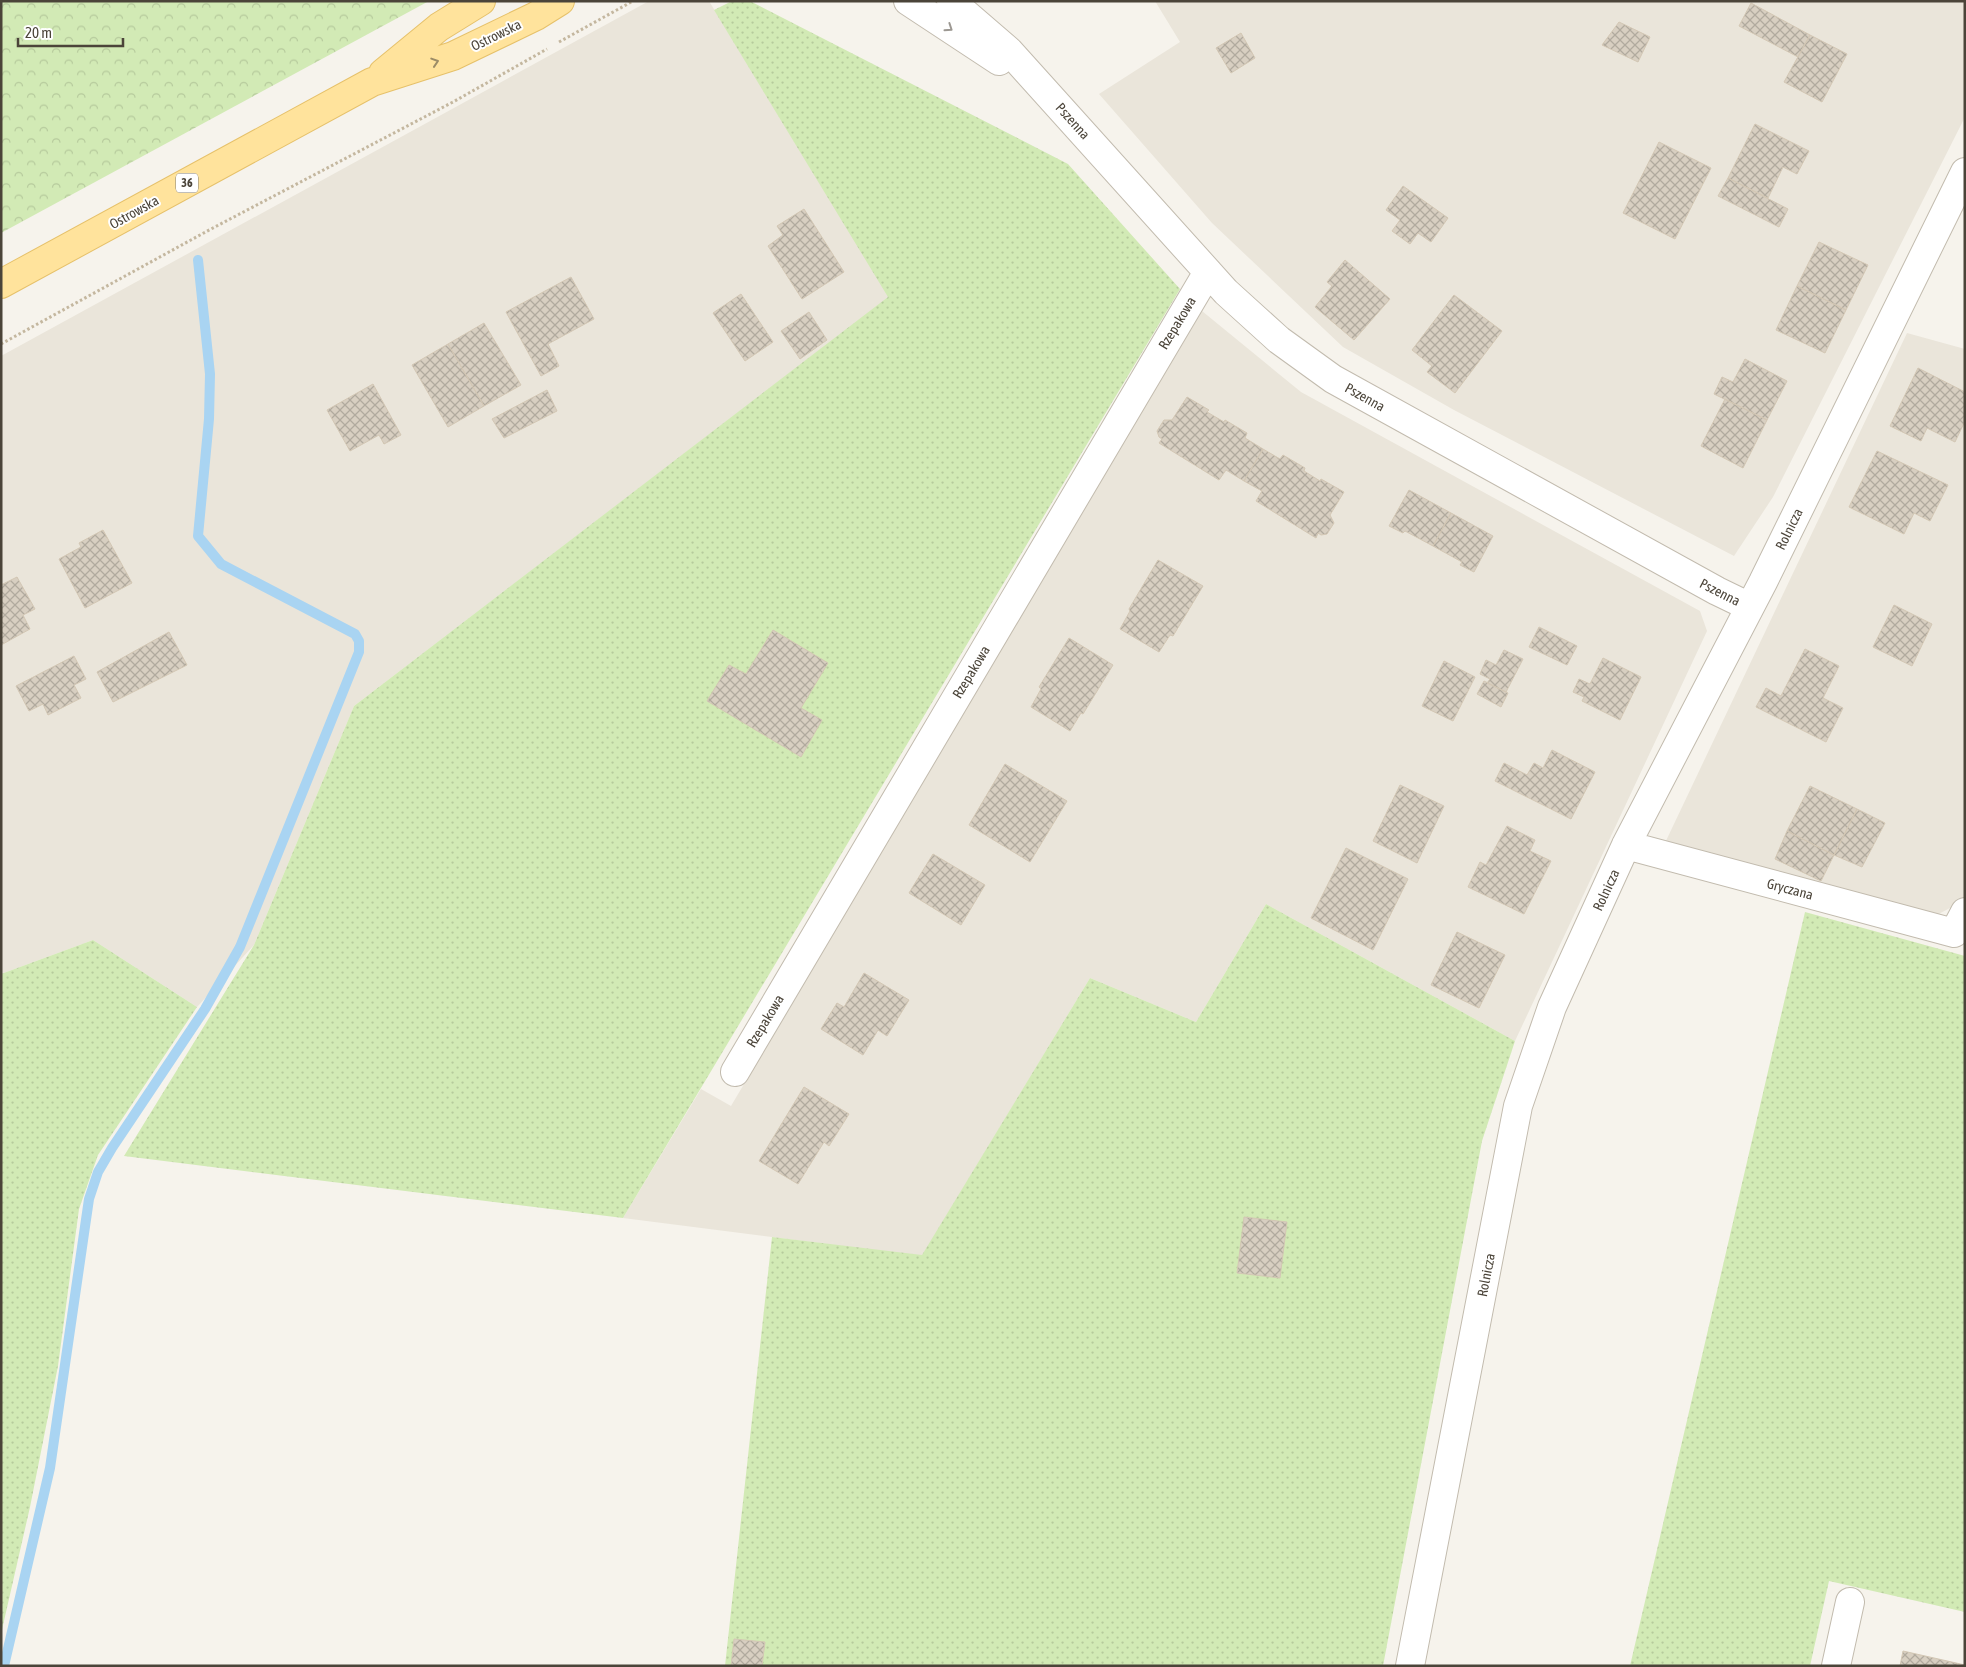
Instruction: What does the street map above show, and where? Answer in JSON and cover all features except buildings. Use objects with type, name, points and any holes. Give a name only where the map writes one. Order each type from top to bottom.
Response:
[{"type":"main road","name":"Ostrowska","points":[[372,82],[439,27],[481,1]]},
{"type":"main road","name":"Ostrowska","points":[[1,284],[372,82],[453,56],[536,16],[560,1]]},
{"type":"street","name":"Pszenna","points":[[908,1],[1050,96]]},
{"type":"street","name":"Pszenna","points":[[951,1],[1009,51],[1226,292],[1279,340],[1333,379],[1718,592],[1750,607]]},
{"type":"street","name":"Rolnicza","points":[[1410,1666],[1518,1106],[1552,1007],[1626,845],[1750,607],[1965,172]]},
{"type":"street","name":"Rzepakowa","points":[[734,1072],[1208,272]]},
{"type":"street","name":"Gryczana","points":[[1626,845],[1959,922]]},
{"type":"street","points":[[1836,1666],[1850,1602]]},
{"type":"path","points":[[556,44],[633,1]]},
{"type":"path","points":[[1,344],[211,229],[453,102],[548,49]]},
{"type":"shaded area","points":[[649,1],[709,1],[889,297],[354,706],[254,945],[197,1007],[93,940],[1,974],[1,356]]},
{"type":"shaded area","points":[[1155,1],[1965,1],[1965,117],[1773,497],[1734,556],[1454,410],[1343,347],[1212,223],[1099,94],[1180,42]]},
{"type":"shaded area","points":[[1202,311],[1301,392],[1700,611],[1707,631],[1515,1041],[1266,904],[1196,1022],[1090,978],[922,1256],[623,1218],[701,1089],[731,1106]]},
{"type":"shaded area","points":[[1907,333],[1965,349],[1965,912],[1950,908],[1931,918],[1664,845]]},
{"type":"green space","points":[[1,1],[429,1],[1,233]]},
{"type":"green space","points":[[732,1],[750,1],[1068,164],[1180,289],[623,1218],[124,1156],[254,945],[354,706],[888,297],[714,10]]},
{"type":"green space","points":[[1266,904],[1515,1041],[1482,1141],[1383,1666],[725,1666],[772,1237],[922,1255],[1090,978],[1196,1022]]},
{"type":"green space","points":[[1805,912],[1965,956],[1965,1612],[1829,1581],[1810,1666],[1630,1666]]},
{"type":"green space","points":[[93,940],[197,1007],[98,1155],[79,1209],[58,1366],[30,1507],[1,1634],[1,974]]},
{"type":"waterway","points":[[4,1666],[50,1468],[89,1199],[98,1172],[205,1009],[240,947],[359,652],[359,641],[355,634],[221,564],[198,536],[209,419],[210,374],[198,260]]}]
